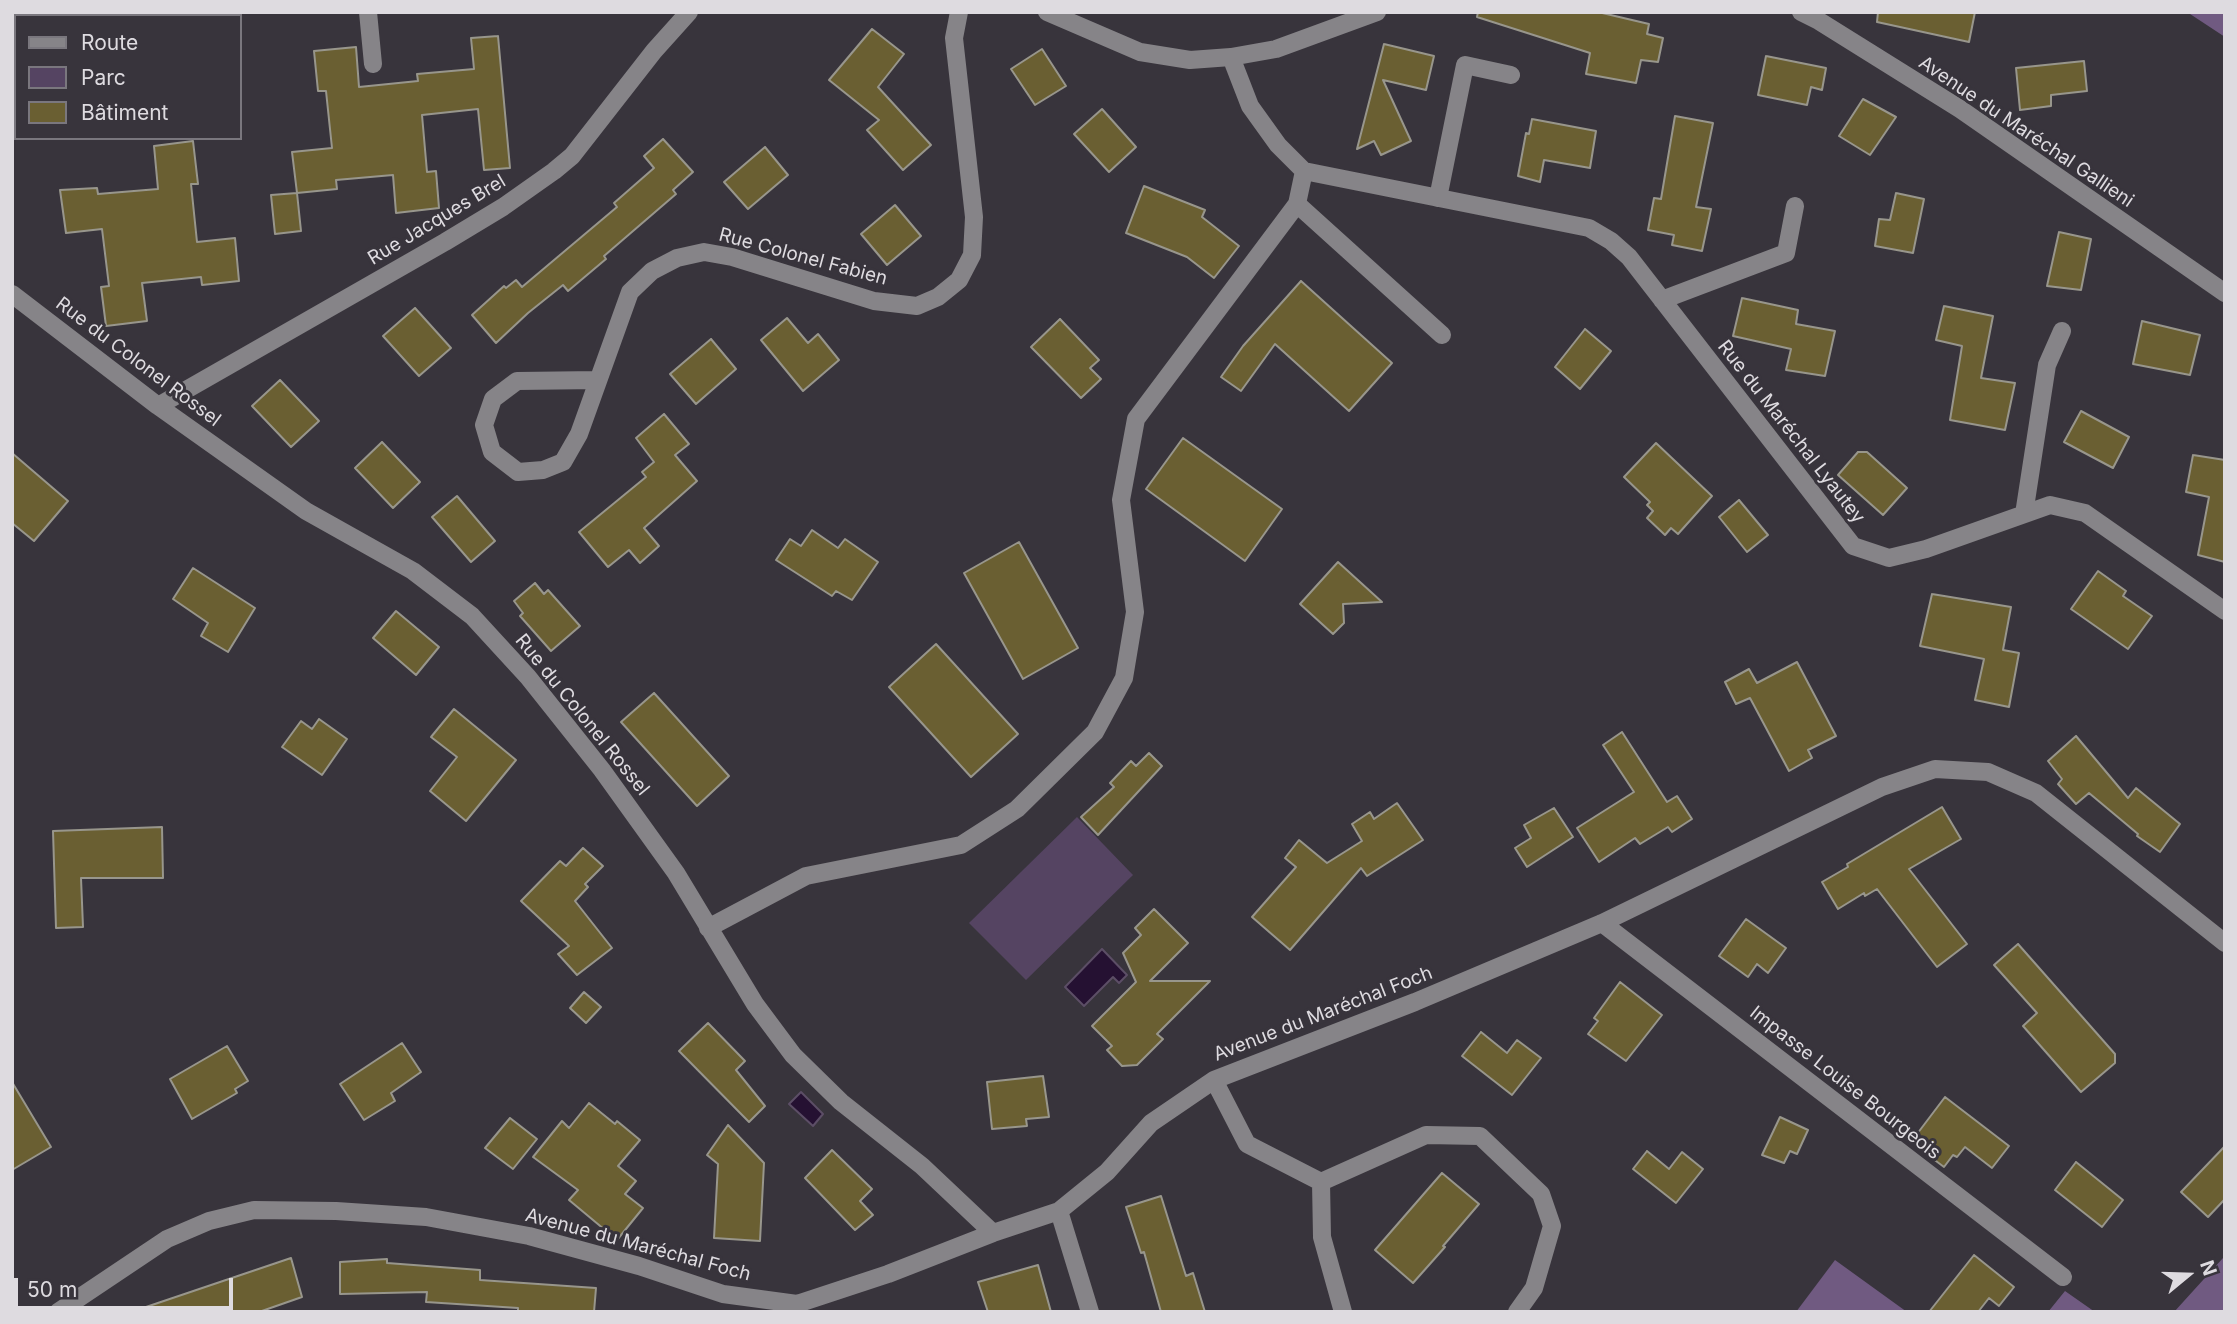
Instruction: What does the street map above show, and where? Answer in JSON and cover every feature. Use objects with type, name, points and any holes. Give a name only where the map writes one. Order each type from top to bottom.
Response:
[{"type":"street","points":[[368,12],[373,64]]},
{"type":"street","name":"Rue Jacques Brel","points":[[158,406],[445,242],[554,172],[572,156],[654,51],[689,12]]},
{"type":"street","name":"Rue Colonel Fabien","points":[[598,380],[517,381],[493,399],[487,416],[484,425],[492,452],[518,472],[543,470],[563,462],[579,434],[630,292],[652,271],[677,258],[704,252],[732,257],[874,301],[917,306],[938,297],[959,280],[972,256],[974,218],[954,38],[959,12]]},
{"type":"street","points":[[1048,12],[1140,52],[1190,60],[1231,57],[1276,49],[1377,12]]},
{"type":"street","name":"Avenue du Maréchal Gallieni","points":[[1801,12],[1960,109],[2225,293]]},
{"type":"street","points":[[708,928],[806,876],[961,845],[1017,809],[1095,732],[1124,678],[1135,612],[1121,500],[1136,419],[1297,204],[1304,171],[1278,145],[1250,106],[1231,57]]},
{"type":"street","points":[[1438,198],[1465,65],[1511,75]]},
{"type":"street","name":"Rue du Maréchal Lyautey","points":[[1304,171],[1589,228],[1611,241],[1629,257],[1853,546],[1889,558],[1926,549],[2050,505],[2085,513],[2225,611]]},
{"type":"street","points":[[1297,204],[1442,335]]},
{"type":"street","points":[[1662,300],[1786,253],[1795,206]]},
{"type":"street","name":"Rue du Colonel Rossel","points":[[15,301],[306,511],[413,571],[472,616],[528,677],[602,770],[676,873],[754,1004],[793,1055],[842,1102],[922,1166],[993,1233]]},
{"type":"street","points":[[2024,514],[2047,365],[2062,331]]},
{"type":"street","name":"Avenue du Maréchal Foch","points":[[58,1312],[167,1239],[209,1221],[254,1210],[336,1211],[426,1217],[529,1236],[639,1266],[723,1294],[793,1308],[1059,1211],[1107,1172],[1151,1123],[1214,1080],[1415,1002],[1602,923],[1882,787],[1935,769],[1988,772],[2036,793],[2225,943]]},
{"type":"street","name":"Impasse Louise Bourgeois","points":[[1602,923],[2063,1277]]},
{"type":"street","points":[[1214,1080],[1247,1144],[1321,1182]]},
{"type":"street","points":[[1321,1182],[1426,1135],[1480,1136],[1541,1194],[1552,1226],[1534,1288],[1517,1312]]},
{"type":"street","points":[[1321,1182],[1322,1237],[1343,1312]]},
{"type":"street","points":[[1059,1211],[1090,1312]]},
{"type":"green space","points":[[1077,817],[1133,875],[1026,980],[969,923]]},
{"type":"shaded area","points":[[12,12],[54,12],[14,14],[12,42]]},
{"type":"shaded area","points":[[2187,12],[2225,12],[2225,37]]},
{"type":"shaded area","points":[[1102,949],[1127,975],[1119,983],[1113,977],[1084,1006],[1065,987]]},
{"type":"shaded area","points":[[801,1092],[823,1114],[813,1126],[789,1104]]},
{"type":"shaded area","points":[[2223,1258],[2225,1312],[2174,1312]]},
{"type":"shaded area","points":[[1835,1260],[1907,1312],[1796,1312]]},
{"type":"shaded area","points":[[2065,1291],[2095,1312],[2048,1312]]},
{"type":"building","points":[[1478,12],[1598,12],[1649,24],[1647,34],[1663,38],[1658,62],[1641,60],[1636,83],[1586,74],[1590,53],[1477,17]]},
{"type":"building","points":[[1878,12],[1975,12],[1969,42],[1877,22]]},
{"type":"building","points":[[872,29],[904,54],[878,87],[931,145],[903,170],[867,130],[879,120],[829,80]]},
{"type":"building","points":[[498,36],[510,168],[484,170],[478,109],[422,115],[427,172],[436,171],[439,208],[396,213],[393,175],[336,180],[337,189],[297,193],[292,152],[332,148],[326,91],[318,91],[314,51],[356,47],[359,87],[418,81],[417,74],[474,69],[471,38]]},
{"type":"building","points":[[1384,44],[1434,56],[1426,90],[1383,80],[1411,141],[1381,155],[1374,141],[1357,149]]},
{"type":"building","points":[[1042,49],[1066,86],[1035,105],[1011,69]]},
{"type":"building","points":[[1766,56],[1826,68],[1822,90],[1811,87],[1807,105],[1758,95]]},
{"type":"building","points":[[2084,61],[2087,91],[2051,95],[2051,106],[2020,110],[2016,68]]},
{"type":"building","points":[[1863,99],[1896,117],[1870,155],[1839,136]]},
{"type":"building","points":[[1102,109],[1136,147],[1109,172],[1074,134]]},
{"type":"building","points":[[1675,116],[1713,123],[1696,207],[1711,209],[1702,251],[1672,245],[1674,235],[1648,230],[1654,198],[1661,199]]},
{"type":"building","points":[[1532,119],[1596,131],[1590,168],[1544,160],[1540,182],[1518,176],[1526,133],[1529,134]]},
{"type":"building","points":[[663,139],[693,172],[673,190],[676,194],[568,291],[563,285],[496,343],[472,315],[504,286],[506,288],[516,280],[522,287],[617,207],[614,203],[654,168],[644,156]]},
{"type":"building","points":[[193,141],[198,184],[191,184],[197,242],[235,238],[239,281],[202,285],[201,277],[142,283],[147,321],[106,326],[101,287],[109,286],[102,229],[66,233],[60,190],[97,188],[98,194],[158,189],[154,146]]},
{"type":"building","points":[[765,147],[788,175],[748,209],[724,182]]},
{"type":"building","points":[[1144,186],[1205,210],[1202,217],[1239,246],[1214,278],[1187,257],[1126,233]]},
{"type":"building","points":[[297,193],[301,231],[275,234],[271,195]]},
{"type":"building","points":[[1896,193],[1924,199],[1913,253],[1875,246],[1879,219],[1890,220]]},
{"type":"building","points":[[895,205],[921,236],[887,265],[861,234]]},
{"type":"building","points":[[2059,232],[2091,239],[2081,290],[2047,286]]},
{"type":"building","points":[[1301,281],[1392,363],[1349,411],[1275,344],[1241,391],[1221,377],[1243,346]]},
{"type":"building","points":[[1742,298],[1798,310],[1796,324],[1835,331],[1825,376],[1786,370],[1791,349],[1733,336]]},
{"type":"building","points":[[1944,306],[1993,316],[1981,378],[2015,383],[2005,430],[1950,420],[1962,346],[1936,340]]},
{"type":"building","points":[[415,308],[451,348],[419,376],[383,336]]},
{"type":"building","points":[[787,318],[808,343],[818,334],[839,360],[803,391],[761,340]]},
{"type":"building","points":[[1060,319],[1099,360],[1090,368],[1101,379],[1081,398],[1031,347]]},
{"type":"building","points":[[2142,321],[2200,335],[2190,375],[2133,364]]},
{"type":"building","points":[[1585,329],[1611,351],[1580,389],[1555,367]]},
{"type":"building","points":[[711,339],[736,369],[696,404],[670,374]]},
{"type":"building","points":[[280,380],[319,421],[291,447],[252,406]]},
{"type":"building","points":[[2081,411],[2129,437],[2113,468],[2064,442]]},
{"type":"building","points":[[664,414],[689,444],[675,455],[697,481],[644,528],[659,546],[640,563],[629,550],[608,567],[579,532],[646,477],[642,472],[654,462],[636,438]]},
{"type":"building","points":[[1183,438],[1282,509],[1245,561],[1146,489]]},
{"type":"building","points":[[382,442],[420,482],[393,508],[355,468]]},
{"type":"building","points":[[1656,443],[1712,496],[1678,534],[1671,528],[1665,535],[1647,518],[1653,511],[1647,505],[1650,502],[1624,477]]},
{"type":"building","points":[[1858,452],[1867,452],[1907,488],[1883,515],[1838,475]]},
{"type":"building","points":[[12,453],[68,501],[34,541],[12,523]]},
{"type":"building","points":[[2193,455],[2225,460],[2225,562],[2198,555],[2209,497],[2186,492]]},
{"type":"building","points":[[457,496],[495,541],[471,562],[432,517]]},
{"type":"building","points":[[1739,500],[1768,535],[1747,552],[1719,517]]},
{"type":"building","points":[[812,530],[838,548],[845,539],[878,562],[852,600],[836,591],[832,596],[776,560],[790,539],[801,546]]},
{"type":"building","points":[[1019,542],[1078,648],[1023,679],[964,573]]},
{"type":"building","points":[[1338,562],[1382,602],[1343,604],[1344,623],[1333,634],[1300,604]]},
{"type":"building","points":[[193,568],[255,608],[228,652],[201,636],[208,623],[173,599]]},
{"type":"building","points":[[2098,571],[2126,591],[2123,596],[2152,616],[2128,649],[2071,609]]},
{"type":"building","points":[[535,583],[544,594],[548,590],[580,626],[551,651],[520,616],[523,613],[514,601]]},
{"type":"building","points":[[1932,594],[2011,607],[2003,650],[2019,653],[2009,707],[1975,700],[1984,659],[1920,646]]},
{"type":"building","points":[[396,611],[439,647],[416,675],[373,638]]},
{"type":"building","points":[[936,644],[1018,734],[971,777],[889,687]]},
{"type":"building","points":[[1797,662],[1836,736],[1808,750],[1812,758],[1789,771],[1750,698],[1736,704],[1725,682],[1749,669],[1757,683]]},
{"type":"building","points":[[654,693],[729,776],[697,806],[621,722]]},
{"type":"building","points":[[454,709],[516,760],[466,821],[430,791],[457,757],[431,737]]},
{"type":"building","points":[[319,719],[347,739],[322,775],[282,747],[301,721],[312,729]]},
{"type":"building","points":[[1622,732],[1667,802],[1677,796],[1692,819],[1672,832],[1668,827],[1640,844],[1635,838],[1599,862],[1577,828],[1634,792],[1603,745]]},
{"type":"building","points":[[2076,736],[2128,798],[2136,788],[2180,824],[2160,852],[2137,836],[2138,834],[2089,793],[2076,804],[2058,784],[2062,779],[2048,761]]},
{"type":"building","points":[[1149,753],[1162,766],[1098,835],[1081,817],[1114,787],[1110,783],[1131,761],[1136,766]]},
{"type":"building","points":[[1397,803],[1423,840],[1367,876],[1361,868],[1290,950],[1252,917],[1296,867],[1285,858],[1299,840],[1327,863],[1362,841],[1352,824],[1370,812],[1374,819]]},
{"type":"building","points":[[1942,807],[1961,839],[1909,869],[1967,944],[1937,967],[1877,889],[1865,896],[1864,893],[1838,909],[1822,882]]},
{"type":"building","points":[[1554,808],[1573,837],[1527,867],[1515,848],[1531,838],[1524,825]]},
{"type":"building","points":[[162,827],[163,878],[81,878],[83,927],[56,928],[53,831]]},
{"type":"building","points":[[583,848],[603,866],[585,884],[588,887],[575,901],[612,948],[577,975],[558,954],[569,946],[521,901],[560,861],[566,866]]},
{"type":"building","points":[[1154,909],[1188,943],[1150,981],[1210,981],[1157,1034],[1163,1039],[1137,1065],[1122,1066],[1107,1050],[1112,1046],[1092,1026],[1136,982],[1123,953],[1141,935],[1135,928]]},
{"type":"building","points":[[1746,919],[1786,948],[1768,973],[1757,964],[1748,977],[1719,956]]},
{"type":"building","points":[[2018,944],[2115,1054],[2115,1063],[2081,1092],[2023,1026],[2037,1013],[1994,965]]},
{"type":"building","points":[[1620,982],[1662,1015],[1626,1061],[1588,1034],[1598,1021],[1594,1018]]},
{"type":"building","points":[[584,992],[601,1007],[586,1023],[570,1008]]},
{"type":"building","points":[[708,1023],[745,1061],[736,1070],[765,1106],[749,1122],[679,1051]]},
{"type":"building","points":[[1481,1032],[1507,1053],[1517,1040],[1541,1058],[1512,1095],[1462,1056]]},
{"type":"building","points":[[402,1043],[421,1072],[391,1093],[395,1101],[364,1120],[340,1084]]},
{"type":"building","points":[[227,1046],[248,1081],[235,1089],[237,1093],[192,1119],[170,1079]]},
{"type":"building","points":[[1043,1076],[1049,1117],[1026,1119],[1027,1126],[992,1129],[987,1082]]},
{"type":"building","points":[[12,1082],[51,1147],[12,1170]]},
{"type":"building","points":[[1945,1097],[2009,1146],[1992,1168],[1965,1147],[1957,1157],[1953,1155],[1944,1167],[1920,1149],[1923,1145],[1914,1138]]},
{"type":"building","points":[[589,1103],[640,1140],[618,1166],[636,1181],[625,1194],[643,1208],[617,1240],[569,1200],[578,1190],[533,1157],[562,1121],[569,1128]]},
{"type":"building","points":[[1780,1117],[1808,1130],[1797,1154],[1790,1151],[1784,1163],[1762,1155]]},
{"type":"building","points":[[510,1118],[537,1139],[513,1169],[485,1148]]},
{"type":"building","points":[[728,1125],[764,1163],[760,1241],[714,1238],[718,1164],[707,1155]]},
{"type":"building","points":[[2225,1146],[2225,1199],[2208,1217],[2181,1192]]},
{"type":"building","points":[[832,1150],[872,1189],[860,1201],[873,1215],[855,1230],[805,1178]]},
{"type":"building","points":[[1647,1151],[1669,1169],[1682,1152],[1703,1169],[1676,1203],[1633,1169]]},
{"type":"building","points":[[2076,1162],[2123,1200],[2102,1227],[2055,1190]]},
{"type":"building","points":[[1442,1173],[1479,1204],[1413,1283],[1375,1250]]},
{"type":"building","points":[[1161,1196],[1186,1276],[1193,1273],[1205,1312],[1161,1312],[1144,1252],[1141,1253],[1126,1207]]},
{"type":"building","points":[[1974,1255],[2014,1287],[1999,1306],[1989,1298],[1978,1312],[1929,1312]]},
{"type":"building","points":[[291,1258],[302,1297],[259,1312],[147,1312],[146,1307]]},
{"type":"building","points":[[387,1259],[387,1263],[480,1270],[480,1280],[596,1288],[594,1312],[518,1312],[518,1308],[426,1302],[427,1292],[340,1294],[340,1262]]},
{"type":"building","points":[[1038,1265],[1051,1312],[988,1312],[978,1282]]}]
